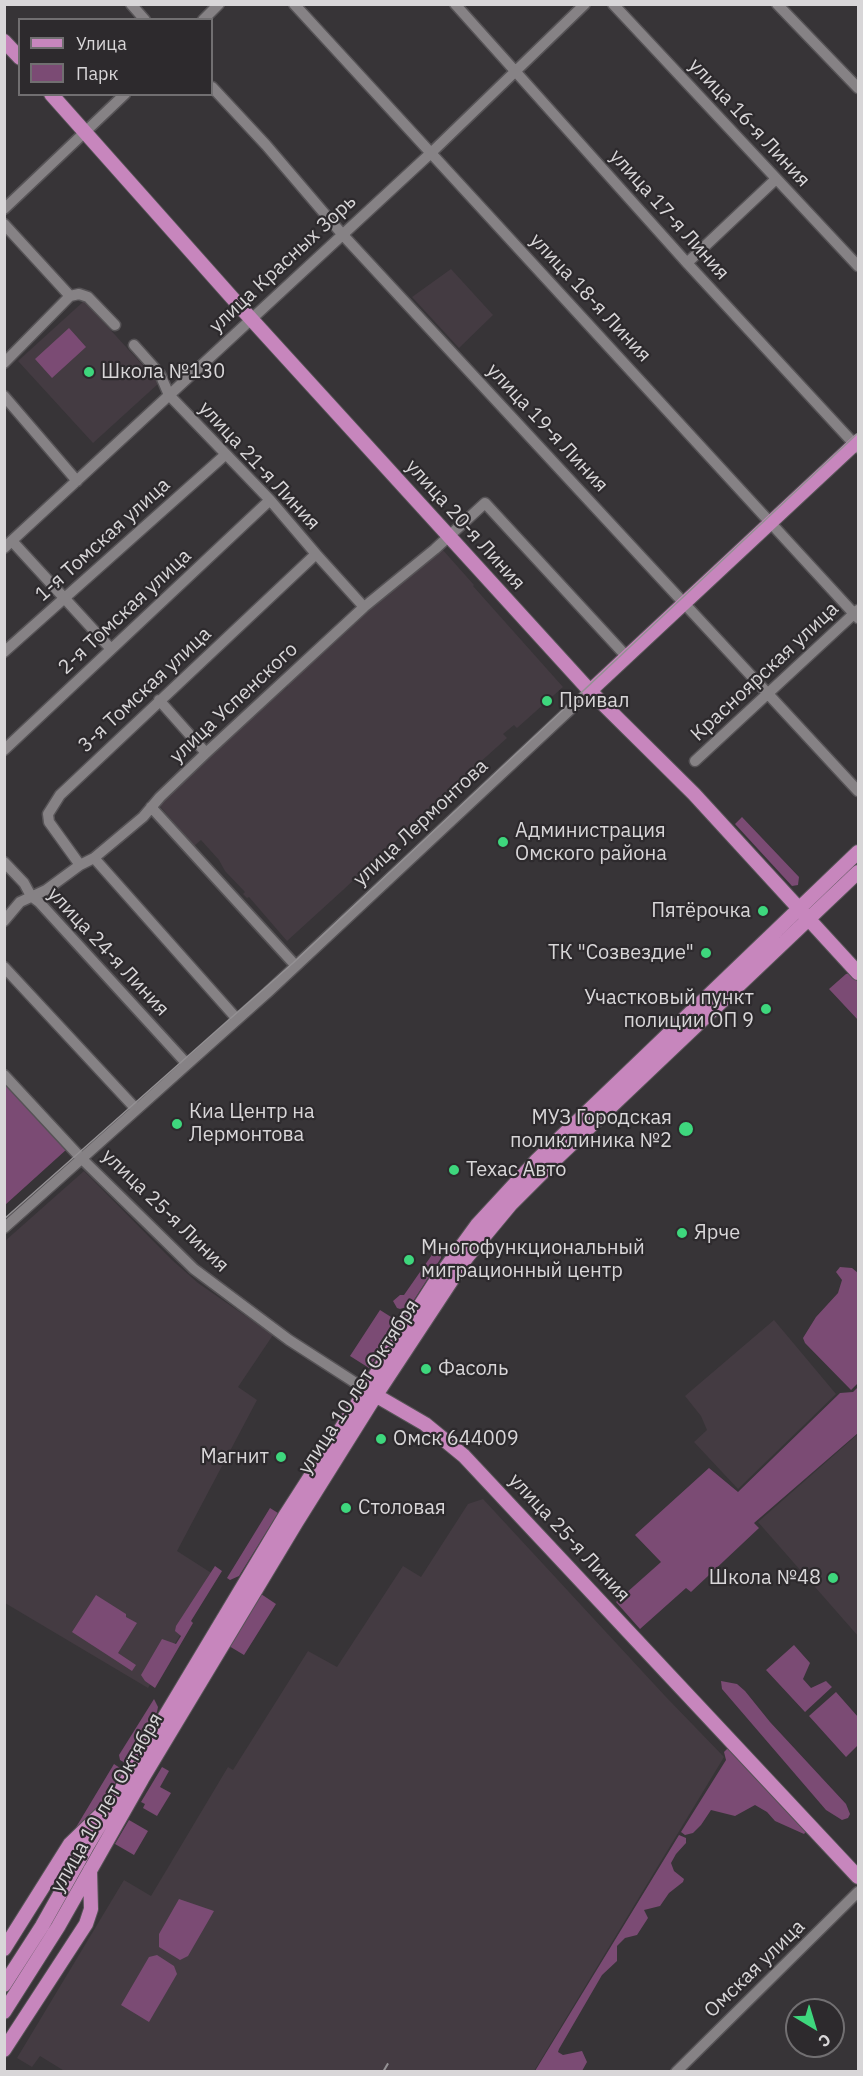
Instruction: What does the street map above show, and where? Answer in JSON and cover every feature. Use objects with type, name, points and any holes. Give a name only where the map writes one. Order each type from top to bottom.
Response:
[{"type":"main road","points":[[4,41],[18,56]]},
{"type":"main road","name":"улица 20-я Линия","points":[[53,96],[251,319],[590,691],[694,794],[858,973]]},
{"type":"main road","name":"улица Лермонтова","points":[[590,691],[857,444]]},
{"type":"main road","name":"улица 10 лет Октября","points":[[4,2012],[58,1927],[90,1868],[441,1275],[477,1225],[545,1152],[858,852]]},
{"type":"main road","name":"улица 10 лет Октября","points":[[4,1985],[42,1926],[112,1804],[285,1516],[468,1257],[511,1204],[858,872]]},
{"type":"main road","name":"улица 25-я Линия","points":[[371,1392],[425,1424],[464,1456],[858,1876]]},
{"type":"main road","points":[[4,1949],[70,1844],[112,1804]]},
{"type":"main road","points":[[70,1844],[77,1841],[86,1848]]},
{"type":"main road","points":[[4,2050],[86,1924],[91,1909],[90,1868]]},
{"type":"street","points":[[131,4],[143,18]]},
{"type":"street","points":[[206,18],[219,4]]},
{"type":"street","name":"улица 18-я Линия","points":[[294,4],[857,614]]},
{"type":"street","name":"улица 17-я Линия","points":[[454,4],[687,263],[857,444]]},
{"type":"street","name":"улица Красных Зорь","points":[[8,545],[432,152],[585,4]]},
{"type":"street","name":"улица 16-я Линия","points":[[613,4],[858,266]]},
{"type":"street","points":[[777,4],[858,88]]},
{"type":"street","name":"улица 19-я Линия","points":[[213,88],[266,145],[342,234],[858,791]]},
{"type":"street","points":[[4,209],[123,96]]},
{"type":"street","points":[[687,263],[776,179]]},
{"type":"street","points":[[4,224],[70,296]]},
{"type":"street","points":[[4,363],[70,296],[79,294],[88,297],[115,325]]},
{"type":"street","name":"улица 21-я Линия","points":[[134,345],[160,374],[169,395],[270,500],[364,607]]},
{"type":"street","points":[[4,396],[77,481]]},
{"type":"street","name":"1-я Томская улица","points":[[4,652],[225,455]]},
{"type":"street","name":"2-я Томская улица","points":[[4,750],[270,500]]},
{"type":"street","name":"улица Успенского","points":[[4,921],[15,907],[31,896],[46,890],[80,865],[94,858],[130,828],[206,753],[364,607],[435,549],[484,502],[627,657]]},
{"type":"street","points":[[8,545],[64,597],[111,649]]},
{"type":"street","name":"3-я Томская улица","points":[[80,865],[49,822],[48,814],[52,805],[159,700],[316,554]]},
{"type":"street","name":"Красноярская улица","points":[[695,761],[857,614]]},
{"type":"street","name":"улица Лермонтова","points":[[4,1228],[296,966],[590,691]]},
{"type":"street","points":[[159,700],[206,753]]},
{"type":"street","points":[[151,807],[296,966]]},
{"type":"street","points":[[94,858],[237,1020]]},
{"type":"street","name":"улица 24-я Линия","points":[[4,862],[24,884],[31,896],[187,1064]]},
{"type":"street","points":[[4,967],[136,1109]]},
{"type":"street","name":"улица 25-я Линия","points":[[4,1075],[81,1158],[194,1269],[289,1340],[371,1392]]},
{"type":"street","name":"Омская улица","points":[[676,2072],[858,1892]]},
{"type":"shaded area","points":[[451,269],[493,315],[459,348],[412,297]]},
{"type":"shaded area","name":"Школа №130","points":[[84,301],[159,383],[93,443],[18,361]]},
{"type":"shaded area","points":[[442,549],[563,687],[517,728],[514,725],[503,734],[507,738],[287,941],[249,897],[243,894],[245,892],[201,840],[194,846],[159,805],[288,687],[287,684],[318,653]]},
{"type":"shaded area","points":[[84,1171],[172,1260],[198,1283],[273,1335],[238,1387],[257,1400],[177,1551],[216,1576],[148,1688],[5,1603],[5,1241]]},
{"type":"shaded area","points":[[774,1320],[836,1394],[738,1489],[694,1442],[707,1430],[701,1416],[685,1396]]},
{"type":"shaded area","name":"Школа №48","points":[[858,1434],[858,1636],[758,1522]]},
{"type":"shaded area","points":[[483,1499],[724,1757],[534,2071],[66,2072],[40,2056],[32,2067],[17,2058],[124,1880],[151,1896],[228,1767],[233,1770],[308,1651],[337,1667],[403,1566],[421,1577],[468,1504]]},
{"type":"green space","points":[[69,328],[86,347],[52,378],[35,359]]},
{"type":"green space","points":[[742,817],[799,877],[798,885],[792,886],[735,824]]},
{"type":"green space","points":[[850,973],[858,982],[858,1020],[829,989]]},
{"type":"green space","points":[[4,1081],[67,1149],[5,1205],[4,1205]]},
{"type":"green space","points":[[436,1249],[441,1254],[441,1258],[410,1306],[397,1308],[393,1301],[400,1295],[404,1295]]},
{"type":"green space","points":[[840,1267],[852,1268],[858,1273],[858,1383],[851,1390],[805,1343],[803,1338],[816,1317],[838,1293],[842,1280],[836,1272]]},
{"type":"green space","points":[[380,1310],[399,1322],[369,1368],[350,1356]]},
{"type":"green space","points":[[858,1387],[858,1433],[754,1523],[759,1528],[691,1592],[686,1588],[640,1629],[616,1602],[661,1562],[635,1535],[709,1468],[738,1492],[840,1393],[853,1392]]},
{"type":"green space","points":[[270,1508],[278,1513],[239,1576],[230,1580],[227,1578]]},
{"type":"green space","points":[[215,1566],[222,1571],[191,1621],[193,1623],[155,1688],[141,1675],[162,1639],[176,1644],[181,1636],[175,1631],[176,1626]]},
{"type":"green space","points":[[261,1594],[276,1604],[244,1655],[229,1646]]},
{"type":"green space","points":[[96,1595],[137,1623],[118,1653],[136,1665],[132,1671],[72,1632]]},
{"type":"green space","points":[[794,1645],[810,1663],[803,1679],[811,1688],[826,1681],[832,1687],[805,1712],[766,1670]]},
{"type":"green space","points":[[721,1681],[737,1684],[745,1691],[770,1722],[846,1804],[850,1814],[848,1818],[842,1820],[826,1810],[722,1689]]},
{"type":"green space","points":[[836,1692],[858,1717],[858,1745],[846,1757],[809,1716]]},
{"type":"green space","points":[[154,1699],[158,1707],[157,1712],[127,1764],[120,1760],[119,1755]]},
{"type":"green space","points":[[732,1748],[808,1829],[804,1834],[775,1821],[767,1812],[755,1805],[735,1816],[711,1810],[693,1833],[685,1835],[681,1832],[726,1760],[724,1752]]},
{"type":"green space","points":[[114,1764],[123,1770],[104,1801],[75,1829]]},
{"type":"green space","points":[[162,1767],[169,1771],[160,1787],[171,1793],[157,1816],[143,1808],[145,1804],[141,1802]]},
{"type":"green space","points":[[129,1820],[148,1831],[134,1855],[115,1844]]},
{"type":"green space","points":[[679,1835],[686,1838],[686,1843],[671,1863],[674,1871],[684,1879],[683,1882],[669,1893],[660,1906],[644,1910],[648,1918],[637,1935],[625,1938],[617,1946],[617,1961],[602,1975],[559,2049],[558,2052],[563,2055],[582,2051],[587,2062],[582,2071],[535,2071]]},
{"type":"green space","points":[[179,1899],[214,1911],[188,1956],[180,1960],[159,1947],[159,1934]]},
{"type":"green space","points":[[157,1955],[174,1966],[177,1974],[149,2022],[121,2005],[149,1957]]},
{"type":"tram line","points":[[4,1219],[293,963],[858,433]]},
{"type":"railway","points":[[383,2072],[393,2055]]},
{"type":"place","name":"Школа №130","points":[[89,372]]},
{"type":"place","name":"Привал","points":[[547,701]]},
{"type":"place","name":"Администрация Омского района","points":[[503,842]]},
{"type":"place","name":"Пятёрочка","points":[[763,911]]},
{"type":"place","name":"ТК \"Созвездие\"","points":[[706,953]]},
{"type":"place","name":"Участковый пункт полиции ОП 9","points":[[766,1009]]},
{"type":"place","name":"Киа Центр на Лермонтова","points":[[177,1124]]},
{"type":"place","name":"МУЗ Городская поликлиника №2","points":[[686,1129]]},
{"type":"place","name":"Техас Авто","points":[[454,1170]]},
{"type":"place","name":"Ярче","points":[[682,1233]]},
{"type":"place","name":"Многофункциональный миграционный центр","points":[[409,1260]]},
{"type":"place","name":"Фасоль","points":[[426,1369]]},
{"type":"place","name":"Омск 644009","points":[[381,1439]]},
{"type":"place","name":"Магнит","points":[[281,1457]]},
{"type":"place","name":"Столовая","points":[[346,1508]]},
{"type":"place","name":"Школа №48","points":[[833,1578]]}]
